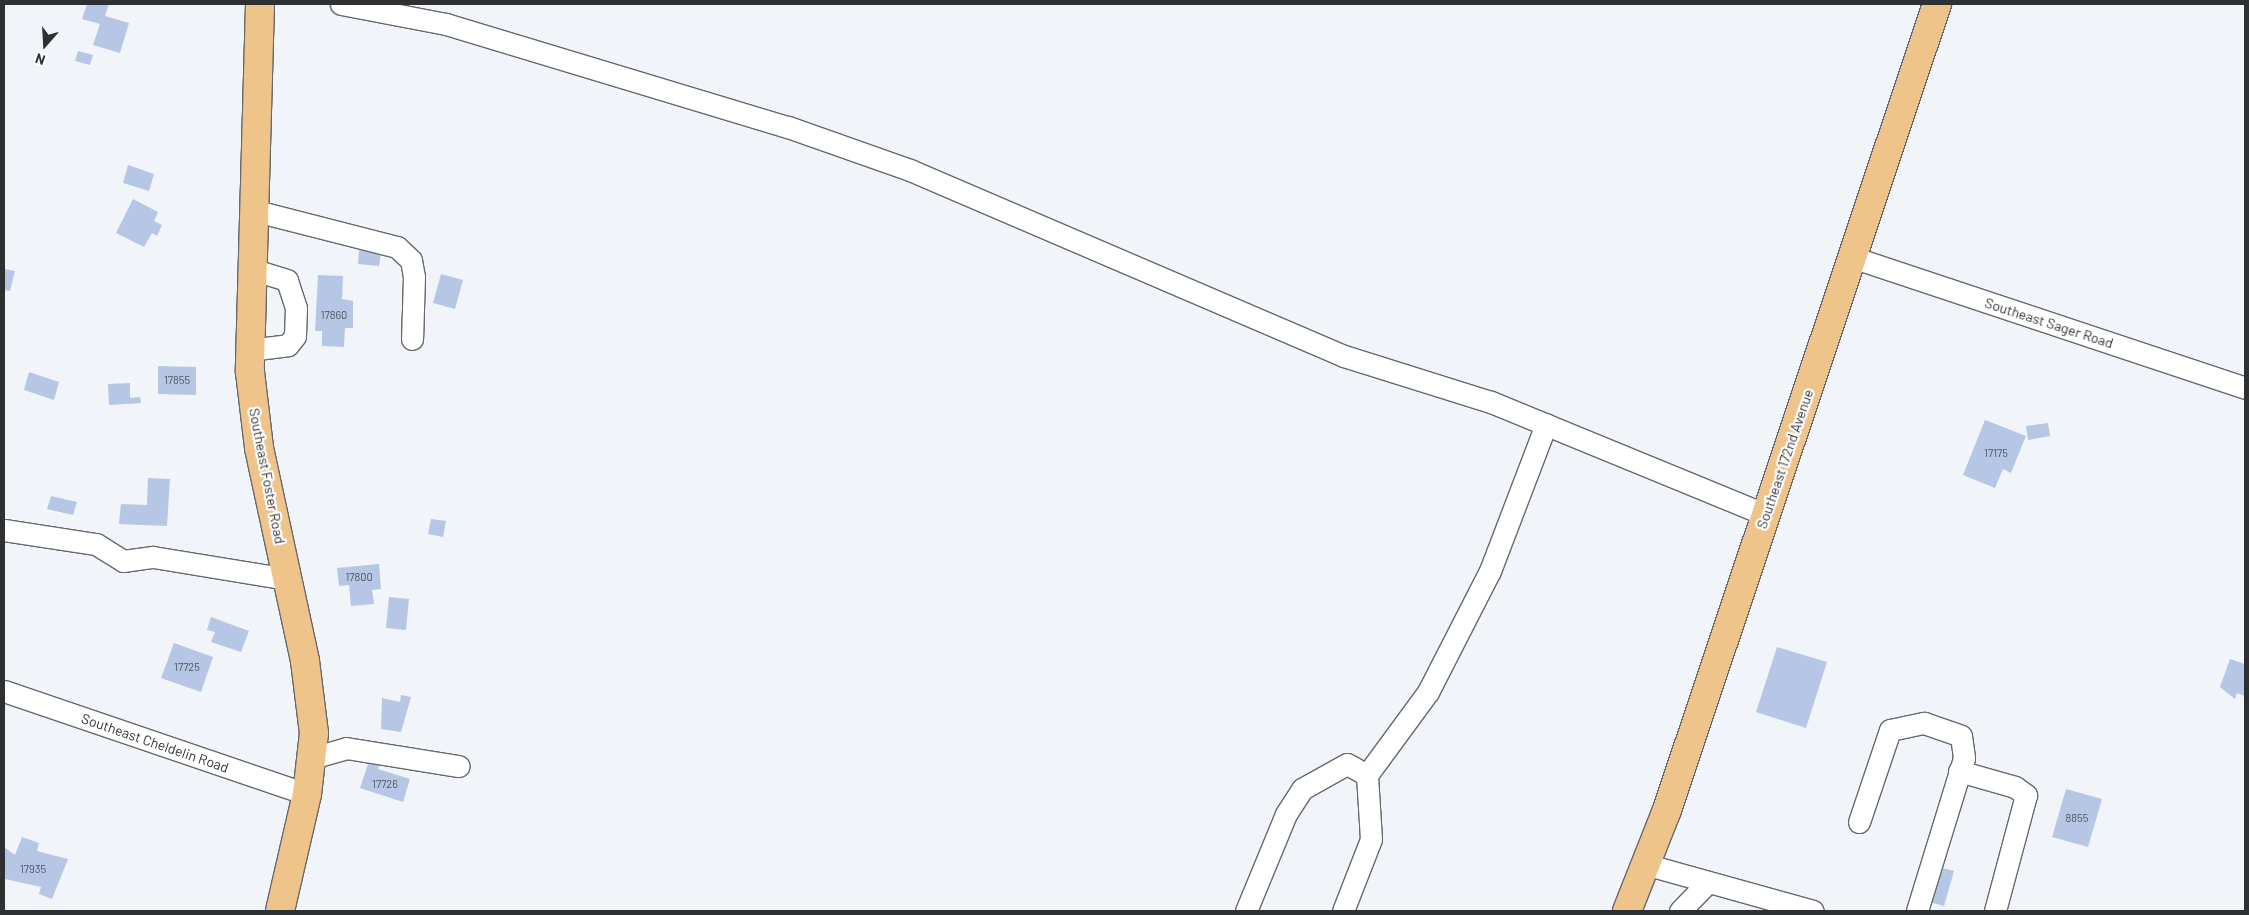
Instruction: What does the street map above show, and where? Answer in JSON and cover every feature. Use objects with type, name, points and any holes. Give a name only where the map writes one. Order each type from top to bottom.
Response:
[{"type":"main road","name":"Southeast Foster Road","points":[[260,4],[250,270],[249,350],[259,448],[312,698],[312,758],[307,794],[280,911]]},
{"type":"main road","name":"Southeast 172nd Avenue","points":[[1626,911],[1648,865],[1937,4]]},
{"type":"street","points":[[341,4],[446,24],[798,130],[910,170],[1344,356],[1491,402],[1766,515]]},
{"type":"street","points":[[252,210],[397,247],[410,260],[414,277],[412,338]]},
{"type":"street","name":"Southeast Sager Road","points":[[1852,258],[2245,388]]},
{"type":"street","points":[[249,350],[288,345],[294,336],[296,308],[287,280],[250,270]]},
{"type":"street","points":[[1344,911],[1371,838],[1367,775],[1428,692],[1490,571],[1546,424]]},
{"type":"street","points":[[4,530],[96,544],[123,560],[153,557],[288,579]]},
{"type":"street","name":"Southeast Cheldelin Road","points":[[4,691],[307,794]]},
{"type":"street","points":[[1859,822],[1890,730],[1924,723],[1961,736],[1964,758],[1917,911]]},
{"type":"street","points":[[312,758],[346,748],[459,766]]},
{"type":"street","points":[[1246,911],[1286,814],[1302,788],[1347,764],[1367,775]]},
{"type":"street","points":[[1959,771],[2015,787],[2026,795],[1995,911]]},
{"type":"street","points":[[1648,865],[1813,911]]},
{"type":"street","points":[[1680,911],[1708,882]]},
{"type":"building","points":[[87,4],[109,4],[105,16],[129,23],[120,53],[93,45],[100,24],[82,19]]},
{"type":"building","points":[[78,51],[93,55],[90,65],[75,61]]},
{"type":"building","points":[[128,165],[154,174],[149,191],[123,183]]},
{"type":"building","points":[[133,199],[158,212],[154,221],[162,225],[157,236],[152,233],[144,247],[116,233]]},
{"type":"building","points":[[359,250],[381,252],[379,266],[358,264]]},
{"type":"building","points":[[4,269],[15,271],[10,291],[4,290]]},
{"type":"building","points":[[441,274],[463,280],[455,309],[433,303]]},
{"type":"building","points":[[318,275],[343,276],[342,299],[353,301],[353,328],[345,328],[344,347],[322,346],[322,331],[315,331]]},
{"type":"building","points":[[158,366],[196,367],[196,395],[158,394]]},
{"type":"building","points":[[29,372],[59,382],[54,400],[24,390]]},
{"type":"building","points":[[130,383],[130,398],[140,397],[141,403],[109,405],[108,384]]},
{"type":"building","points":[[1985,420],[2026,436],[2011,473],[2003,469],[1995,488],[1963,475]]},
{"type":"building","points":[[2048,423],[2050,436],[2028,440],[2026,426]]},
{"type":"building","points":[[148,478],[170,479],[167,526],[119,524],[121,504],[147,505]]},
{"type":"building","points":[[51,496],[77,502],[73,515],[47,509]]},
{"type":"building","points":[[431,519],[446,521],[443,537],[428,534]]},
{"type":"building","points":[[379,564],[381,589],[372,590],[374,604],[351,606],[349,585],[339,586],[337,568]]},
{"type":"building","points":[[389,597],[409,599],[406,630],[386,628]]},
{"type":"building","points":[[211,617],[249,631],[241,652],[211,642],[215,632],[207,630]]},
{"type":"building","points":[[174,643],[213,657],[201,692],[161,678]]},
{"type":"building","points":[[1777,647],[1827,662],[1806,728],[1756,712]]},
{"type":"building","points":[[2230,659],[2245,664],[2245,696],[2237,693],[2235,699],[2220,687]]},
{"type":"building","points":[[401,695],[411,697],[401,732],[381,729],[382,698],[400,702]]},
{"type":"building","points":[[370,758],[380,761],[378,769],[410,779],[403,802],[360,788]]},
{"type":"building","points":[[2066,789],[2102,799],[2088,847],[2052,837]]},
{"type":"building","points":[[22,837],[39,843],[37,851],[68,859],[52,899],[39,894],[41,887],[5,879],[4,847],[15,855]]},
{"type":"building","points":[[1935,866],[1954,871],[1944,906],[1925,901]]}]
